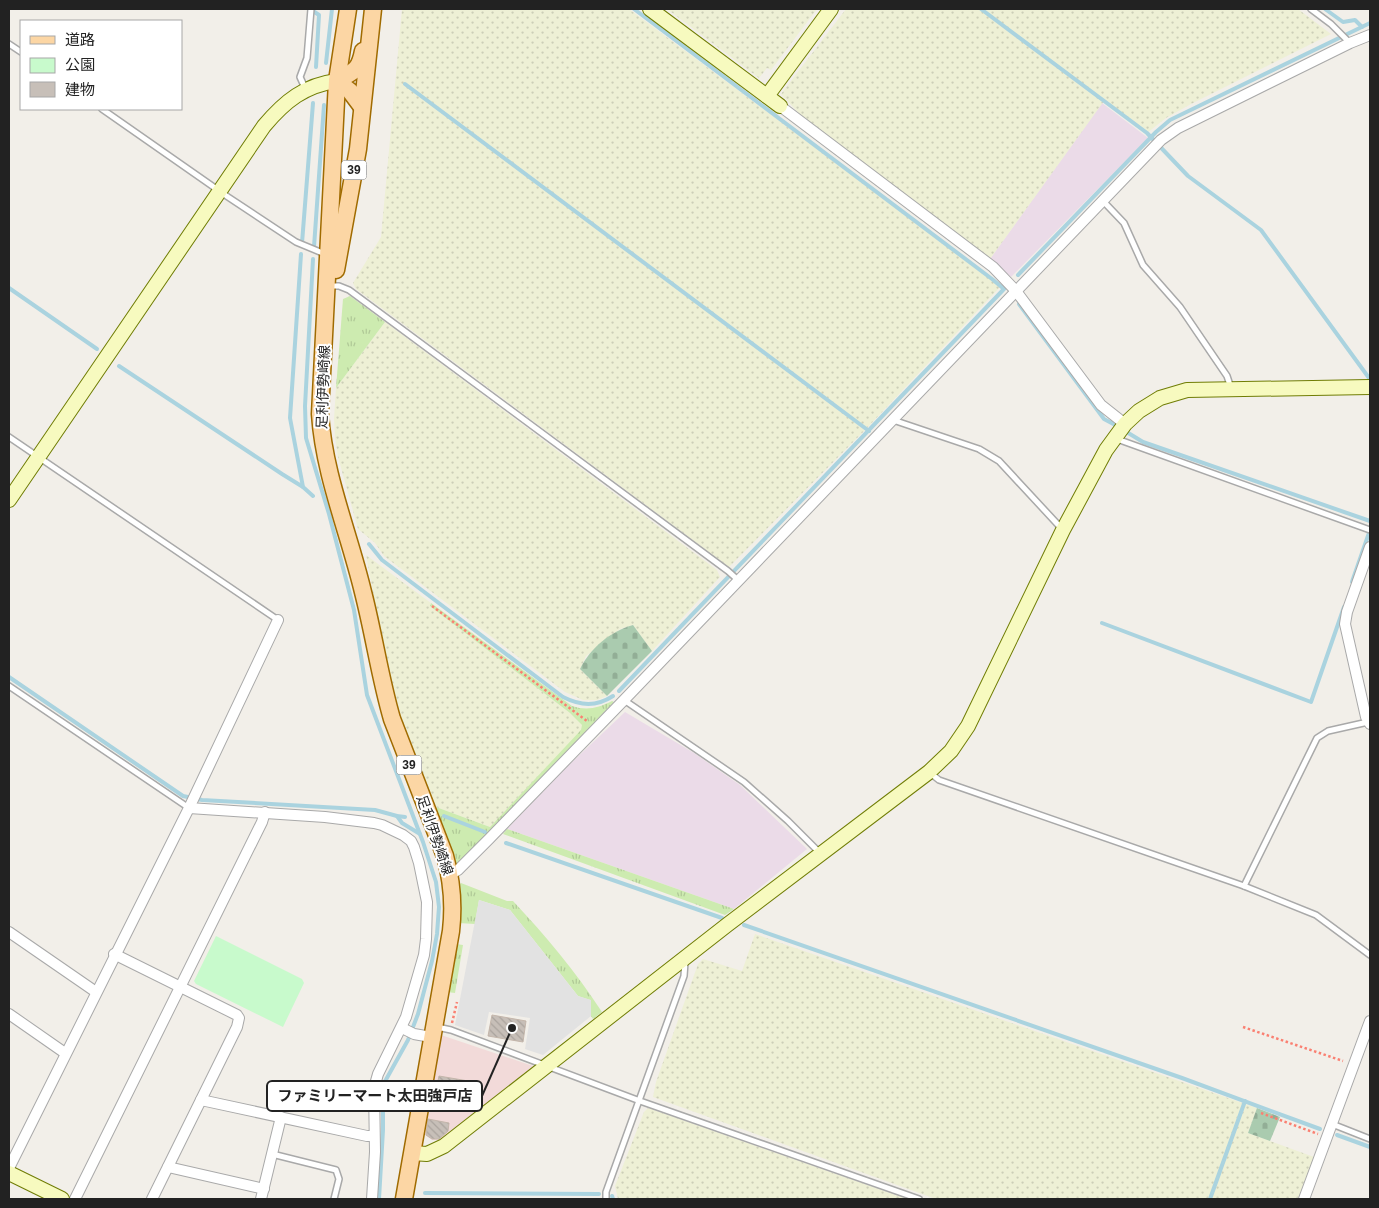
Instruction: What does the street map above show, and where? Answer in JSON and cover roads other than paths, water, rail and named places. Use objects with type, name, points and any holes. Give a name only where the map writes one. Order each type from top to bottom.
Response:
[{"type":"main road","name":"足利伊勢崎線","points":[[348,9],[337,81],[336,131],[320,414],[324,454],[364,593],[382,683],[392,719],[436,832],[450,875],[452,918],[404,1199]]},
{"type":"main road","name":"足利伊勢崎線","points":[[325,331],[358,149],[373,9]]},
{"type":"main road","points":[[362,106],[350,91],[337,81],[355,72],[359,66],[363,53],[368,14],[373,9]]},
{"type":"street","points":[[650,9],[993,267],[1016,291],[1101,405],[1124,424]]},
{"type":"street","points":[[767,96],[832,9]]},
{"type":"street","points":[[450,875],[458,870],[489,839],[596,729],[1161,140],[1178,128],[1350,43],[1370,37]]},
{"type":"street","points":[[9,500],[272,117],[283,105],[305,89],[322,83],[337,81]]},
{"type":"street","points":[[412,1153],[427,1154],[444,1146],[929,772],[951,750],[968,726],[1063,530],[1106,450],[1124,424],[1152,402],[1187,390],[1370,387]]},
{"type":"street","points":[[1369,723],[1366,717],[1345,624],[1347,612],[1370,547]]},
{"type":"street","points":[[9,1168],[114,954],[189,808],[278,620]]},
{"type":"street","points":[[189,808],[265,812],[374,823],[398,832],[411,841],[419,864],[427,902],[424,955],[412,1002],[408,1031],[378,1074],[374,1088],[372,1199]]},
{"type":"street","points":[[75,1199],[181,987],[262,822],[265,812]]},
{"type":"street","points":[[9,932],[96,992]]},
{"type":"street","points":[[114,954],[239,1018],[238,1027],[152,1199]]},
{"type":"street","points":[[9,1014],[65,1053]]},
{"type":"street","points":[[1304,1199],[1370,1021]]},
{"type":"street","points":[[408,1031],[432,1032]]},
{"type":"street","points":[[201,1100],[374,1136]]},
{"type":"street","points":[[168,1167],[262,1194],[281,1117]]},
{"type":"street","points":[[9,1172],[62,1199]]},
{"type":"lane","points":[[305,89],[300,77],[307,58],[312,9]]},
{"type":"lane","points":[[1311,9],[1331,24],[1350,43]]},
{"type":"lane","points":[[9,44],[20,51]]},
{"type":"lane","points":[[103,110],[220,192],[296,242],[321,254],[328,255]]},
{"type":"lane","points":[[1103,200],[1124,223],[1143,265],[1180,307],[1227,376],[1231,389]]},
{"type":"lane","points":[[334,286],[349,290],[738,580]]},
{"type":"lane","points":[[892,419],[979,449],[999,461],[1063,530]]},
{"type":"lane","points":[[9,437],[278,620]]},
{"type":"lane","points":[[1114,437],[1370,530]]},
{"type":"lane","points":[[9,686],[189,808]]},
{"type":"lane","points":[[624,700],[744,782],[822,854]]},
{"type":"lane","points":[[1244,886],[1317,738],[1328,731],[1369,723]]},
{"type":"lane","points":[[929,772],[939,780],[1244,886],[1316,915],[1370,955]]},
{"type":"lane","points":[[606,1199],[606,1192],[684,976],[685,959]]},
{"type":"lane","points":[[432,1032],[450,1030],[640,1101],[919,1199]]},
{"type":"lane","points":[[1332,1124],[1370,1139]]},
{"type":"lane","points":[[272,1154],[336,1170],[339,1179],[334,1199]]},
{"type":"waterway","points":[[310,9],[319,15],[316,67]]},
{"type":"waterway","points":[[326,63],[332,9]]},
{"type":"waterway","points":[[619,691],[1004,289],[634,9]]},
{"type":"waterway","points":[[981,9],[1147,133],[1188,176],[1261,230],[1370,378]]},
{"type":"waterway","points":[[1325,9],[1343,22],[1355,20],[1362,27]]},
{"type":"waterway","points":[[1018,275],[1156,132],[1170,120],[1370,23]]},
{"type":"waterway","points":[[405,84],[869,431]]},
{"type":"waterway","points":[[302,243],[313,103]]},
{"type":"waterway","points":[[314,247],[324,105]]},
{"type":"waterway","points":[[301,254],[290,418],[303,487]]},
{"type":"waterway","points":[[313,259],[305,406],[306,438],[329,514],[354,610],[367,695],[423,842],[436,882],[439,907],[432,961],[418,1014],[408,1040],[383,1085],[383,1130],[379,1199]]},
{"type":"waterway","points":[[9,288],[97,349]]},
{"type":"waterway","points":[[1019,304],[1104,419],[1119,427]]},
{"type":"waterway","points":[[119,366],[303,487],[313,496]]},
{"type":"waterway","points":[[1125,431],[1143,442],[1370,521]]},
{"type":"waterway","points":[[1352,582],[1370,530]]},
{"type":"waterway","points":[[369,544],[382,560],[563,697],[582,704],[594,704],[613,696]]},
{"type":"waterway","points":[[1102,623],[1311,702],[1344,607]]},
{"type":"waterway","points":[[9,677],[183,796],[202,800],[375,810],[405,817]]},
{"type":"waterway","points":[[397,816],[402,823],[420,834]]},
{"type":"waterway","points":[[444,816],[485,832]]},
{"type":"waterway","points":[[506,843],[722,918]]},
{"type":"waterway","points":[[744,925],[1182,1078],[1320,1129]]},
{"type":"waterway","points":[[1210,1199],[1245,1101]]},
{"type":"waterway","points":[[1337,1135],[1370,1147]]},
{"type":"waterway","points":[[425,1193],[599,1194]]},
{"type":"place","name":"ファミリーマート太田強戸店","points":[[512,1028]]}]
